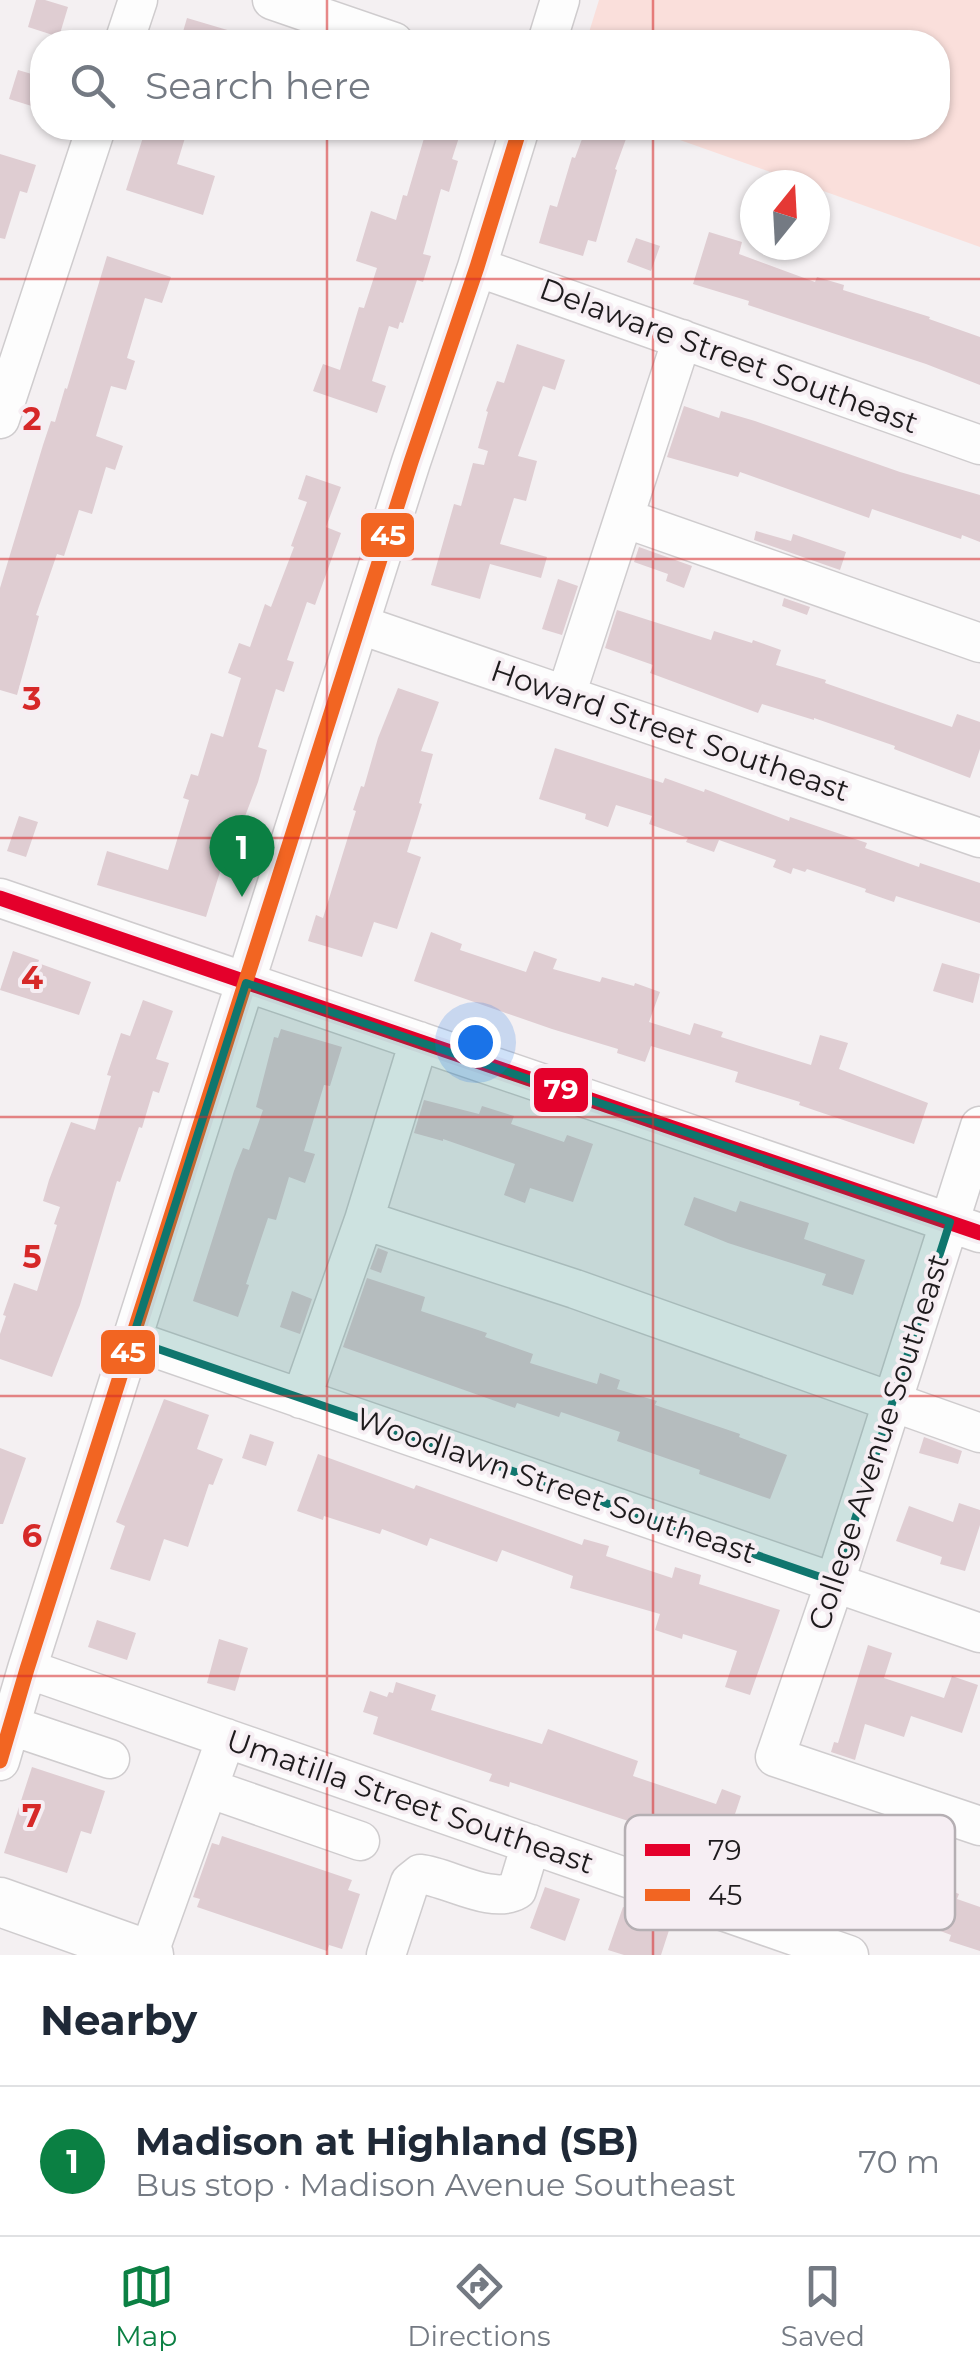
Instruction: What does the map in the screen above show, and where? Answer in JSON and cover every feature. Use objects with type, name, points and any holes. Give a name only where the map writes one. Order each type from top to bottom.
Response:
[{"type":"main road","points":[[0,1902],[148,1955]]},
{"type":"street","points":[[128,30],[138,0]]},
{"type":"street","points":[[272,0],[359,30]]},
{"type":"street","points":[[550,30],[560,0]]},
{"type":"street","points":[[0,419],[92,140]]},
{"type":"street","points":[[110,1758],[4,1736],[516,140]]},
{"type":"street","name":"Delaware Street Southeast","points":[[477,267],[980,445]]},
{"type":"street","points":[[566,695],[682,339]]},
{"type":"street","points":[[624,518],[980,643]]},
{"type":"street","name":"Howard Street Southeast","points":[[361,625],[980,838]]},
{"type":"street","points":[[0,898],[965,1228]]},
{"type":"street","points":[[301,1398],[364,1220],[418,1041]]},
{"type":"street","name":"College Avenue Southeast","points":[[948,1815],[775,1756],[892,1403],[965,1228],[980,1126]]},
{"type":"street","points":[[364,1220],[575,1289],[980,1433]]},
{"type":"street","name":"Woodlawn Street Southeast","points":[[132,1340],[980,1632]]},
{"type":"street","name":"Umatilla Street Southeast","points":[[26,1669],[625,1877]]},
{"type":"street","points":[[148,1955],[226,1738]]},
{"type":"street","points":[[208,1788],[360,1841]]},
{"type":"street","name":"College Avenue Southeast","points":[[955,1817],[980,1826]]},
{"type":"street","points":[[386,1955],[410,1882],[420,1874],[508,1895],[517,1890],[531,1844]]},
{"type":"street","name":"Umatilla Street Southeast","points":[[777,1930],[849,1955]]},
{"type":"highlighted area","points":[[246,983],[950,1222],[835,1582],[132,1340]]},
{"type":"shaded area","points":[[599,0],[980,0],[980,247],[830,193],[830,170],[765,170],[680,140],[950,140],[950,30],[590,30]]},
{"type":"building","points":[[36,0],[68,7],[61,30],[28,27]]},
{"type":"building","points":[[187,18],[227,30],[184,30]]},
{"type":"building","points":[[18,70],[30,74],[30,106],[9,99]]},
{"type":"building","points":[[142,140],[184,140],[177,164],[215,176],[203,215],[126,190]]},
{"type":"building","points":[[423,140],[458,140],[452,159],[458,161],[449,192],[441,189],[423,254],[431,256],[423,282],[417,280],[403,323],[398,329],[389,326],[372,381],[386,386],[377,413],[313,391],[323,364],[340,370],[359,307],[364,308],[377,268],[356,261],[371,211],[396,220],[403,195],[407,196]]},
{"type":"building","points":[[582,140],[626,140],[596,242],[588,240],[583,256],[539,243],[550,205],[557,207],[572,157],[575,158]]},
{"type":"building","points":[[0,154],[36,165],[27,193],[20,191],[5,239],[0,238]]},
{"type":"building","points":[[709,232],[740,241],[740,260],[755,260],[815,282],[817,277],[844,285],[843,290],[980,337],[980,385],[748,305],[749,301],[693,284]]},
{"type":"building","points":[[636,238],[660,246],[651,271],[627,262]]},
{"type":"building","points":[[107,256],[171,277],[162,303],[145,298],[127,358],[135,361],[126,390],[111,386],[96,436],[123,446],[115,470],[106,467],[92,514],[79,510],[64,556],[57,554],[36,615],[39,616],[17,695],[0,690],[0,588]]},
{"type":"building","points":[[517,344],[565,360],[555,390],[543,386],[518,456],[537,461],[526,501],[514,498],[500,544],[547,557],[541,578],[490,564],[480,599],[431,585],[454,504],[461,506],[473,463],[484,465],[488,451],[478,448],[486,411],[497,381],[504,383]]},
{"type":"building","points":[[684,406],[719,418],[721,411],[755,421],[900,472],[980,495],[980,542],[872,509],[869,518],[740,472],[738,477],[667,457]]},
{"type":"building","points":[[306,475],[341,487],[326,527],[341,533],[315,605],[307,602],[287,660],[294,662],[284,692],[276,689],[258,747],[267,750],[258,782],[244,819],[237,817],[206,917],[97,885],[107,851],[168,870],[189,800],[183,798],[191,774],[198,776],[211,733],[223,737],[241,678],[228,673],[239,643],[250,647],[265,604],[271,607],[294,547],[291,546],[307,502],[298,499]]},
{"type":"building","points":[[756,531],[791,541],[793,534],[846,552],[840,570],[754,540]]},
{"type":"building","points":[[639,547],[692,566],[684,588],[666,581],[668,574],[634,562]]},
{"type":"building","points":[[558,579],[578,586],[562,635],[542,629]]},
{"type":"building","points":[[784,598],[810,607],[807,615],[782,606]]},
{"type":"building","points":[[617,610],[711,640],[714,631],[752,643],[753,640],[781,650],[776,665],[952,727],[957,714],[980,722],[980,749],[970,778],[814,718],[762,704],[758,713],[650,673],[653,665],[605,648]]},
{"type":"building","points":[[398,688],[439,702],[421,751],[433,754],[407,852],[421,857],[397,929],[374,922],[362,957],[308,941],[316,915],[323,918],[356,811],[353,810]]},
{"type":"building","points":[[555,748],[663,783],[665,778],[704,792],[705,789],[789,821],[790,817],[867,843],[865,848],[919,867],[920,863],[980,883],[980,923],[896,896],[894,902],[807,869],[805,872],[793,868],[791,874],[773,867],[776,860],[719,840],[714,852],[649,824],[652,816],[616,805],[608,827],[585,819],[586,814],[539,799]]},
{"type":"building","points":[[19,816],[38,822],[26,857],[7,851]]},
{"type":"building","points":[[431,932],[462,944],[460,950],[526,972],[534,951],[557,959],[553,969],[600,982],[602,977],[634,986],[635,983],[660,992],[649,1022],[690,1035],[694,1023],[723,1032],[721,1037],[811,1065],[820,1035],[848,1043],[839,1069],[928,1103],[914,1144],[735,1082],[738,1072],[651,1046],[645,1062],[617,1053],[618,1049],[414,981]]},
{"type":"building","points":[[13,951],[91,982],[79,1015],[0,990]]},
{"type":"building","points":[[942,963],[980,974],[973,1003],[933,991]]},
{"type":"building","points":[[143,1000],[173,1011],[156,1059],[169,1063],[159,1093],[153,1091],[142,1128],[139,1127],[120,1182],[117,1181],[80,1305],[52,1377],[0,1359],[0,1334],[6,1316],[3,1315],[14,1283],[37,1291],[60,1207],[43,1201],[49,1180],[71,1122],[95,1130],[121,1033],[130,1036]]},
{"type":"building","points":[[281,1029],[342,1047],[330,1086],[324,1085],[304,1151],[315,1154],[305,1183],[289,1177],[276,1220],[268,1218],[238,1317],[193,1301],[234,1171],[243,1148],[249,1150],[263,1110],[256,1107],[274,1037],[278,1038]]},
{"type":"building","points":[[424,1100],[479,1114],[482,1106],[514,1116],[511,1124],[564,1142],[567,1135],[593,1144],[573,1202],[530,1188],[525,1203],[504,1195],[515,1164],[414,1133]]},
{"type":"building","points":[[694,1197],[736,1212],[740,1201],[809,1223],[804,1239],[865,1260],[853,1295],[822,1285],[826,1274],[684,1225]]},
{"type":"building","points":[[378,1248],[388,1252],[381,1273],[370,1269]]},
{"type":"building","points":[[367,1278],[425,1297],[421,1311],[487,1333],[485,1337],[533,1354],[530,1363],[597,1384],[600,1373],[620,1380],[617,1389],[657,1401],[655,1405],[787,1455],[770,1499],[617,1441],[620,1432],[561,1412],[559,1417],[517,1403],[515,1408],[343,1347]]},
{"type":"building","points":[[292,1291],[312,1299],[300,1334],[280,1327]]},
{"type":"building","points":[[164,1399],[209,1415],[197,1449],[223,1459],[213,1485],[209,1484],[188,1547],[164,1539],[150,1581],[110,1569],[125,1526],[116,1522]]},
{"type":"building","points":[[250,1434],[274,1442],[266,1466],[242,1458]]},
{"type":"building","points":[[924,1437],[962,1451],[958,1464],[919,1453]]},
{"type":"building","points":[[0,1448],[26,1458],[3,1524],[0,1524]]},
{"type":"building","points":[[318,1454],[582,1545],[584,1539],[609,1546],[606,1556],[672,1578],[675,1567],[701,1575],[699,1584],[780,1610],[750,1695],[725,1687],[737,1651],[683,1634],[682,1639],[655,1630],[660,1614],[570,1588],[573,1576],[502,1550],[497,1562],[430,1538],[427,1546],[382,1529],[380,1534],[297,1511]]},
{"type":"building","points":[[959,1503],[980,1510],[980,1525],[965,1571],[940,1564],[942,1557],[896,1541],[909,1506],[953,1522]]},
{"type":"building","points":[[97,1620],[136,1633],[127,1660],[88,1647]]},
{"type":"building","points":[[219,1639],[248,1648],[235,1691],[207,1683]]},
{"type":"building","points":[[868,1645],[892,1653],[884,1678],[944,1698],[952,1676],[978,1685],[962,1733],[911,1716],[904,1737],[865,1724],[855,1760],[831,1752],[834,1742],[838,1743]]},
{"type":"building","points":[[396,1682],[436,1695],[431,1710],[542,1744],[548,1729],[638,1761],[633,1776],[716,1804],[722,1789],[741,1796],[735,1815],[625,1815],[625,1820],[510,1782],[509,1787],[489,1781],[492,1774],[373,1734],[378,1717],[363,1712],[370,1691],[387,1697],[389,1692],[393,1693]]},
{"type":"building","points":[[32,1767],[105,1791],[91,1834],[81,1831],[67,1873],[4,1853]]},
{"type":"building","points":[[222,1836],[352,1880],[348,1890],[360,1894],[342,1949],[329,1945],[327,1951],[197,1907],[200,1899],[193,1897],[212,1843],[219,1845]]},
{"type":"building","points":[[545,1887],[580,1899],[565,1941],[530,1928]]},
{"type":"building","points":[[955,1892],[959,1894],[957,1899],[980,1907],[980,1951],[949,1941],[951,1935],[938,1930],[955,1930]]},
{"type":"building","points":[[623,1907],[625,1930],[669,1930],[661,1955],[624,1955],[608,1950]]},
{"type":"transit line","name":"45","points":[[0,1761],[516,140]]},
{"type":"transit line","name":"79","points":[[0,898],[980,1233]]},
{"type":"place","name":"Madison at Highland (SB)","points":[[242,897]]}]
